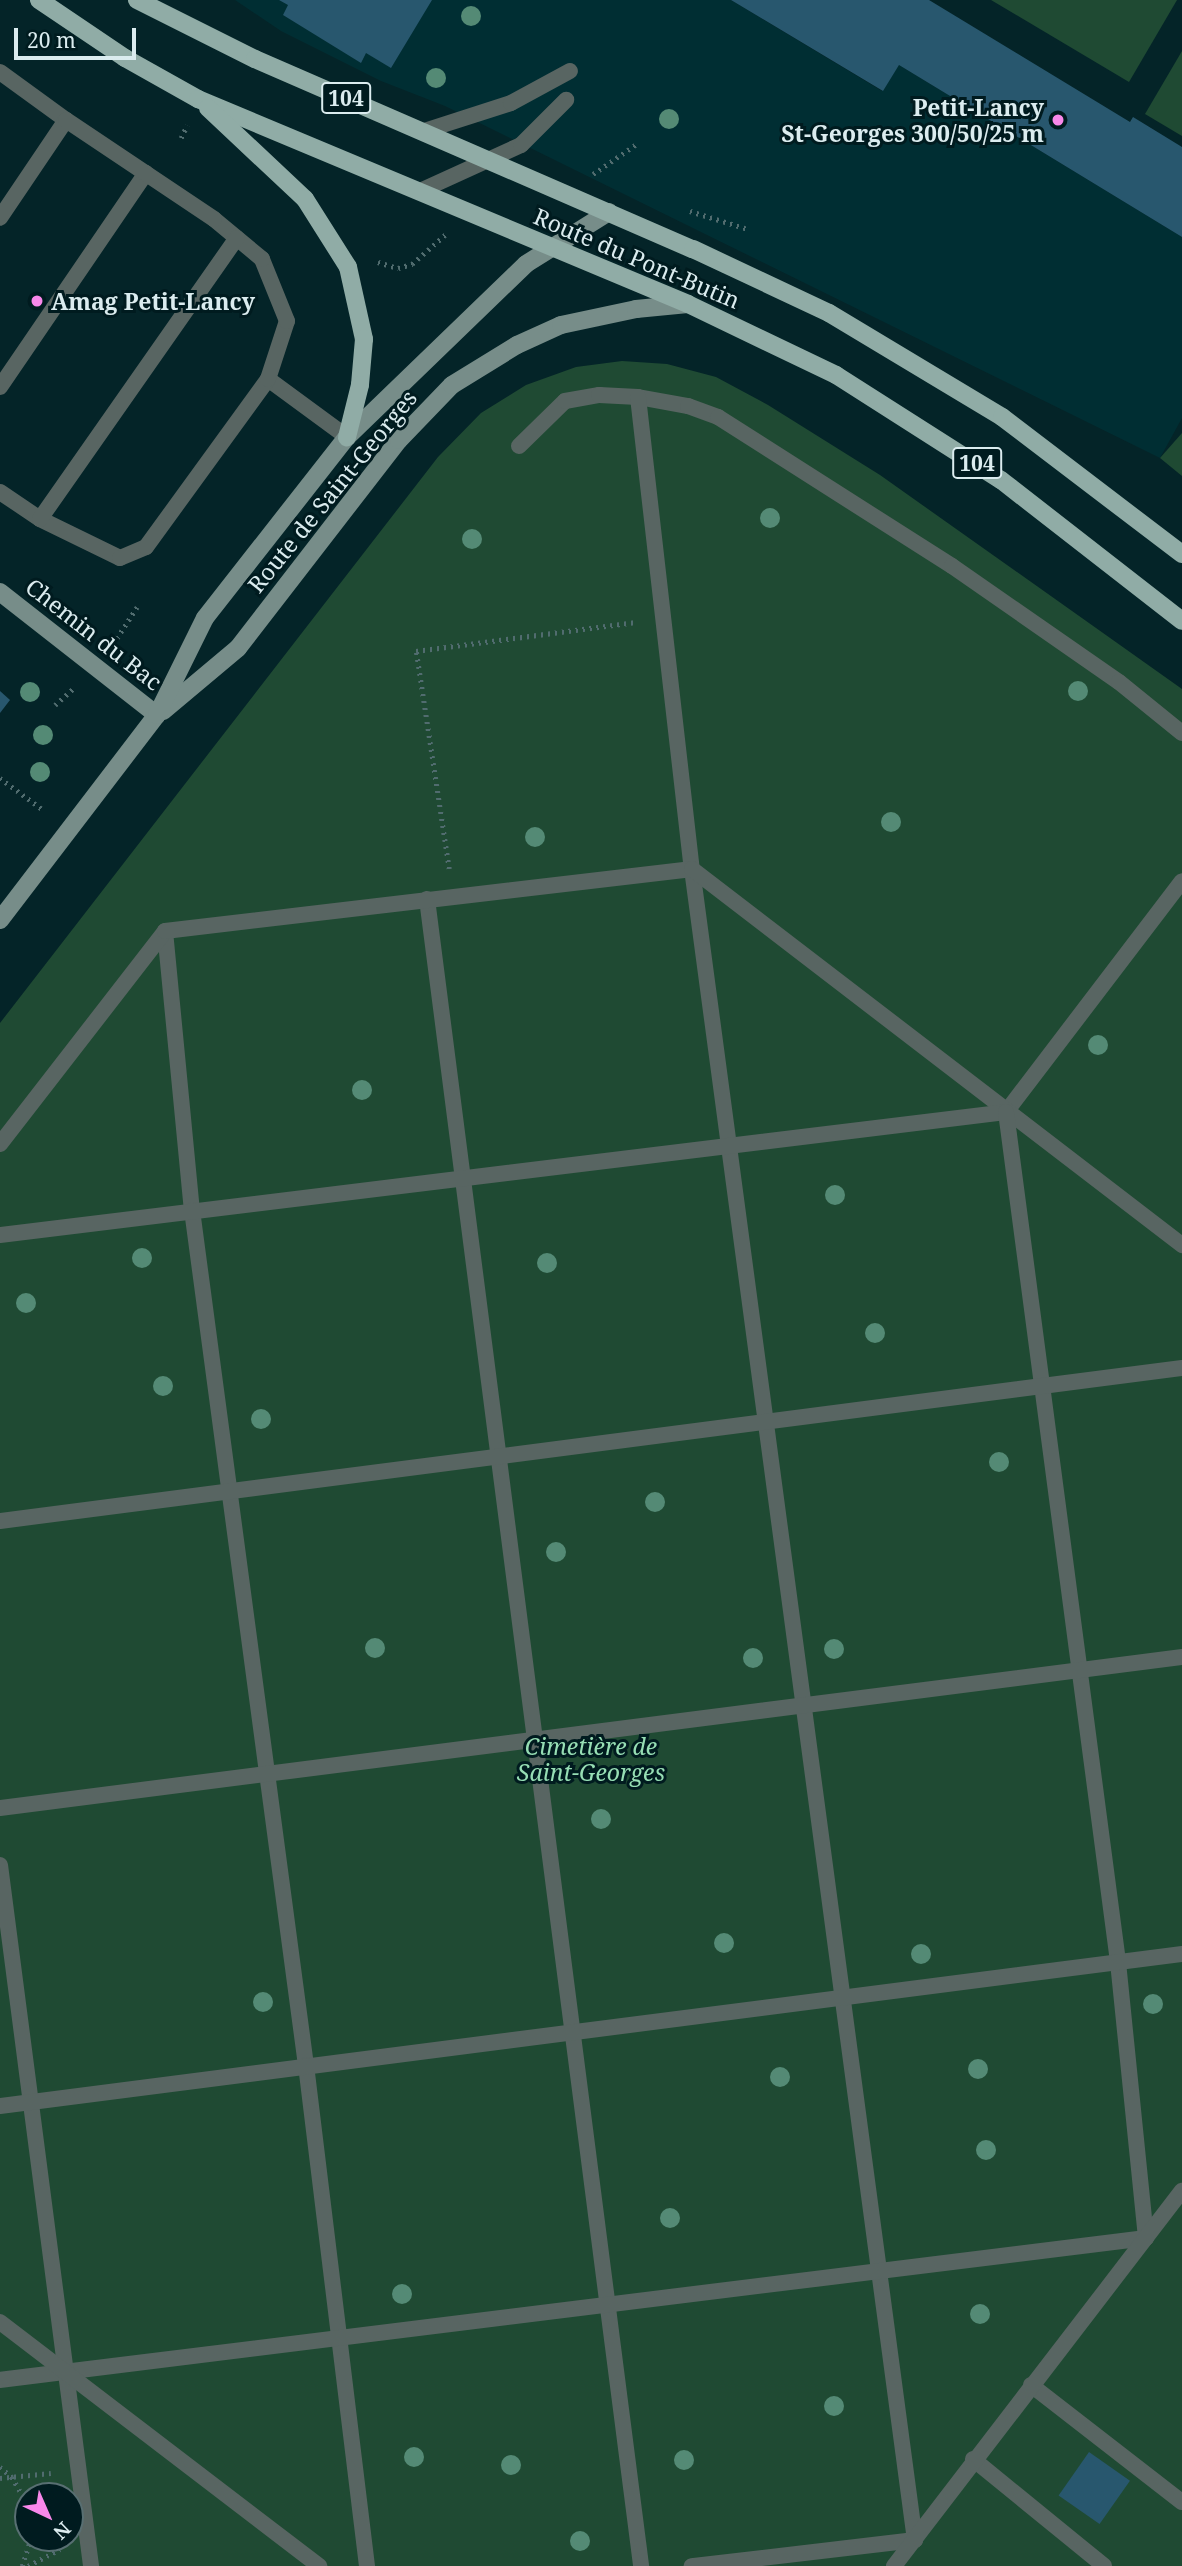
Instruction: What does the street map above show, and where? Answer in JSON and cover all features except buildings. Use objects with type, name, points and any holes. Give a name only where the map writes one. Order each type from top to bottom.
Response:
[{"type":"main road","name":"Route du Pont-Butin","points":[[39,0],[125,58],[198,99],[688,304],[836,375],[911,420],[1023,496],[1182,621]]},
{"type":"main road","name":"Route du Pont-Butin","points":[[137,0],[204,36],[771,284],[889,346],[1013,425],[1182,554]]},
{"type":"main road","points":[[159,0],[204,36]]},
{"type":"main road","points":[[198,99],[278,170],[336,242],[355,284],[365,339],[360,385],[346,437]]},
{"type":"street","name":"Route de Saint-Georges","points":[[0,920],[157,715],[205,618],[346,437],[549,246],[609,212]]},
{"type":"street","name":"Route de Saint-Georges","points":[[157,715],[239,648],[399,440],[452,386],[517,345],[561,325],[636,309],[688,304]]},
{"type":"street","name":"Chemin du Bac","points":[[0,592],[157,715]]},
{"type":"lane","points":[[424,131],[511,103],[570,71]]},
{"type":"lane","points":[[0,72],[66,121],[146,173],[262,259],[287,321],[268,379],[146,547],[120,558],[40,519],[0,492]]},
{"type":"lane","points":[[419,191],[488,162],[520,145],[566,100]]},
{"type":"lane","points":[[0,218],[66,121]]},
{"type":"lane","points":[[0,387],[146,173]]},
{"type":"lane","points":[[40,519],[237,238]]},
{"type":"lane","points":[[268,379],[346,437]]},
{"type":"lane","points":[[519,446],[565,401],[599,394],[638,397],[688,406],[718,417],[952,565],[1119,682],[1182,733]]},
{"type":"lane","points":[[638,397],[692,869],[915,2540]]},
{"type":"lane","points":[[0,1144],[165,931],[692,869],[1182,1245]]},
{"type":"lane","points":[[1146,2238],[1118,1962],[1076,1670],[1006,1112],[1182,881]]},
{"type":"lane","points":[[427,899],[641,2566]]},
{"type":"lane","points":[[165,931],[192,1210],[264,1775],[306,2065],[367,2566]]},
{"type":"lane","points":[[0,1235],[730,1142],[1006,1112]]},
{"type":"lane","points":[[0,1521],[768,1425],[1182,1368]]},
{"type":"lane","points":[[0,1808],[1182,1657]]},
{"type":"lane","points":[[0,1865],[91,2566]]},
{"type":"lane","points":[[0,2106],[306,2065],[845,2000],[1182,1954]]},
{"type":"lane","points":[[894,2566],[973,2459],[1182,2191]]},
{"type":"lane","points":[[0,2380],[338,2340],[607,2302],[1146,2238]]},
{"type":"lane","points":[[0,2322],[319,2566]]},
{"type":"lane","points":[[1031,2385],[1182,2502]]},
{"type":"lane","points":[[973,2459],[1104,2566]]},
{"type":"lane","points":[[692,2566],[915,2540]]},
{"type":"path","points":[[594,173],[638,143]]},
{"type":"path","points":[[336,242],[398,268],[412,264],[447,233]]},
{"type":"path","points":[[454,896],[416,651],[665,618]]},
{"type":"path","points":[[0,778],[42,809]]},
{"type":"path","points":[[0,2467],[15,2482]]},
{"type":"path","points":[[0,2478],[78,2470]]},
{"type":"shaded area","points":[[235,0],[731,0],[882,91],[899,65],[1182,237],[1182,418],[1160,458],[445,106],[381,81],[281,31]]},
{"type":"green space","points":[[991,0],[1177,0],[1129,82]]},
{"type":"green space","points":[[1182,51],[1182,136],[1145,114]]},
{"type":"green space","name":"Cimetière de Saint-Georges","points":[[622,361],[667,364],[716,377],[768,405],[880,475],[1182,689],[1182,2566],[0,2566],[0,1023],[438,457],[481,413],[526,385],[576,367]]},
{"type":"green space","points":[[1182,433],[1182,476],[1160,458]]},
{"type":"place","name":"Petit-Lancy St-Georges 300/50/25 m","points":[[1058,120]]},
{"type":"place","name":"Amag Petit-Lancy","points":[[37,301]]}]
